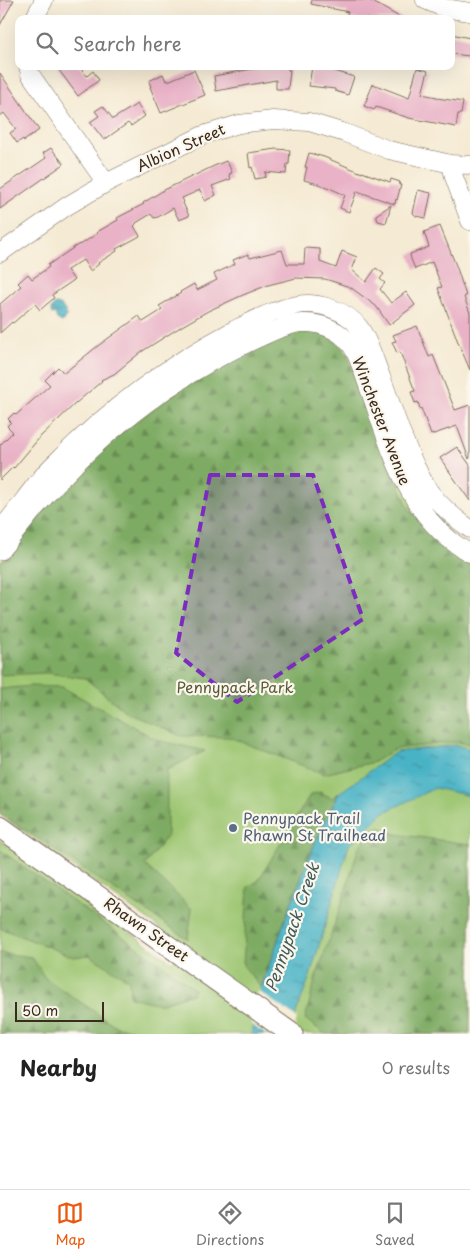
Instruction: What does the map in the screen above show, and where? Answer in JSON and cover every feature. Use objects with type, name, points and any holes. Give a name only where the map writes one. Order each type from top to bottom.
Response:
[{"type":"main road","name":"Rhawn Street","points":[[0,827],[292,1034]]},
{"type":"street","points":[[36,15],[44,0]]},
{"type":"street","points":[[425,0],[444,8],[470,12]]},
{"type":"street","points":[[29,70],[106,183]]},
{"type":"street","name":"Albion Street","points":[[0,253],[66,206],[106,183],[203,135],[239,124],[274,120],[309,122],[345,133],[389,150],[451,164],[470,165]]},
{"type":"street","points":[[451,164],[470,221]]},
{"type":"street","name":"Winchester Avenue","points":[[0,551],[36,507],[60,469],[95,426],[131,395],[204,346],[275,311],[308,304],[336,310],[358,326],[370,347],[403,435],[422,478],[432,495],[449,514],[470,529]]},
{"type":"street","points":[[293,306],[296,324]]},
{"type":"street","name":"Winchester Avenue","points":[[0,530],[34,486],[92,448],[164,391],[200,367],[239,347],[271,332],[303,323],[317,324],[333,329],[344,337],[352,347],[396,464],[410,493],[432,523],[456,545],[470,553]]},
{"type":"highlighted area","points":[[210,475],[313,475],[363,619],[237,702],[176,653]]},
{"type":"green space","points":[[294,330],[318,333],[336,340],[348,354],[373,424],[409,509],[457,557],[470,562],[470,744],[455,742],[395,749],[374,762],[324,774],[229,737],[181,736],[126,712],[85,678],[47,673],[0,675],[0,562],[9,556],[62,488],[124,431],[204,372]]},
{"type":"green space","name":"Pennypack Park","points":[[327,331],[389,460],[470,557],[470,1034],[0,1034],[0,840],[172,962],[185,946],[0,815],[0,562],[54,493],[147,408],[275,334]]},
{"type":"green space","points":[[30,686],[62,687],[157,740],[205,751],[167,770],[167,836],[145,865],[192,909],[188,939],[0,813],[0,689]]},
{"type":"green space","points":[[320,792],[332,798],[339,793],[317,838],[287,914],[261,988],[243,965],[248,887],[258,881],[310,795]]},
{"type":"green space","points":[[379,826],[395,834],[470,844],[470,1034],[325,1034],[305,1019],[316,977],[341,906],[359,846]]},
{"type":"green space","points":[[0,850],[156,960],[194,989],[192,994],[159,1004],[130,997],[129,980],[89,955],[74,957],[0,928]]},
{"type":"green space","points":[[0,953],[32,957],[45,978],[117,1027],[159,1034],[0,1034]]},
{"type":"water","points":[[56,304],[64,309],[66,317],[62,322],[57,319],[55,313],[52,314],[51,310]]},
{"type":"water","name":"Pennypack Creek","points":[[456,745],[470,749],[470,796],[435,788],[383,813],[349,845],[291,1034],[251,1034],[261,988],[287,914],[317,838],[339,793],[396,752]]},
{"type":"pier","points":[[258,991],[297,1018],[293,1034],[265,1034],[251,1024]]},
{"type":"building","points":[[0,0],[14,0],[0,25]]},
{"type":"building","points":[[312,0],[369,0],[396,15],[346,15],[348,12],[311,4]]},
{"type":"building","points":[[455,35],[470,38],[470,56],[455,54]]},
{"type":"building","points":[[59,70],[82,70],[87,76],[93,71],[99,80],[78,96]]},
{"type":"building","points":[[194,70],[205,95],[161,113],[149,81],[163,74],[166,81],[168,81]]},
{"type":"building","points":[[246,70],[290,70],[288,89],[276,89],[276,80],[216,91],[214,76]]},
{"type":"building","points":[[311,70],[331,70],[354,77],[348,95],[335,91],[335,89],[309,86]]},
{"type":"building","points":[[416,70],[428,71],[422,94],[463,102],[461,114],[458,114],[456,127],[409,118],[376,107],[374,110],[364,106],[373,84],[409,98]]},
{"type":"building","points":[[0,73],[39,130],[24,141],[23,139],[17,143],[10,133],[16,129],[4,113],[0,116]]},
{"type":"building","points":[[137,104],[145,116],[131,126],[128,123],[104,140],[90,122],[99,116],[95,111],[103,106],[113,119]]},
{"type":"building","points":[[51,148],[64,164],[0,209],[0,189],[46,158],[43,153]]},
{"type":"building","points":[[276,149],[290,150],[286,174],[265,172],[266,177],[255,179],[252,167],[250,168],[248,153]]},
{"type":"building","points":[[309,153],[390,182],[391,179],[400,182],[399,185],[401,185],[395,204],[357,191],[349,212],[340,208],[345,195],[325,186],[304,180]]},
{"type":"building","points":[[226,161],[232,173],[229,174],[231,179],[212,186],[216,195],[205,201],[200,190],[182,198],[189,216],[179,220],[173,208],[158,217],[154,218],[151,214],[136,223],[134,226],[140,236],[116,249],[117,251],[98,263],[90,271],[83,260],[67,270],[74,280],[52,295],[54,298],[40,310],[35,304],[0,333],[0,304],[21,286],[18,283],[28,274],[32,279],[49,267],[48,265],[118,220],[117,218],[144,204],[164,190]]},
{"type":"building","points":[[418,190],[431,193],[426,218],[416,216],[413,213]]},
{"type":"building","points":[[391,205],[386,223],[378,221],[376,215]]},
{"type":"building","points":[[440,226],[457,268],[470,313],[470,370],[438,288],[442,287],[432,262],[415,269],[411,259],[410,254],[429,247],[424,232]]},
{"type":"building","points":[[305,248],[320,249],[320,262],[336,268],[342,251],[357,257],[352,270],[366,282],[376,268],[384,274],[380,279],[385,283],[380,289],[391,303],[406,292],[415,305],[389,325],[376,306],[350,287],[325,279],[296,278],[268,285],[243,295],[208,311],[182,326],[141,352],[114,374],[101,380],[41,436],[14,468],[0,480],[0,445],[13,432],[7,426],[11,422],[8,419],[14,413],[16,415],[50,385],[45,380],[58,367],[64,373],[139,316],[143,322],[162,310],[159,306],[194,284],[197,290],[217,280],[214,274],[235,264],[233,260],[248,254],[250,258],[282,250],[287,264],[304,264]]},
{"type":"building","points":[[417,326],[429,357],[433,355],[455,410],[470,405],[469,459],[457,426],[431,435],[418,402],[415,403],[411,392],[415,391],[400,352],[397,353],[392,342],[396,341],[393,335]]},
{"type":"building","points":[[457,447],[470,465],[470,501],[440,458]]},
{"type":"place","name":"Pennypack Trail Rhawn St Trailhead","points":[[233,828]]}]
